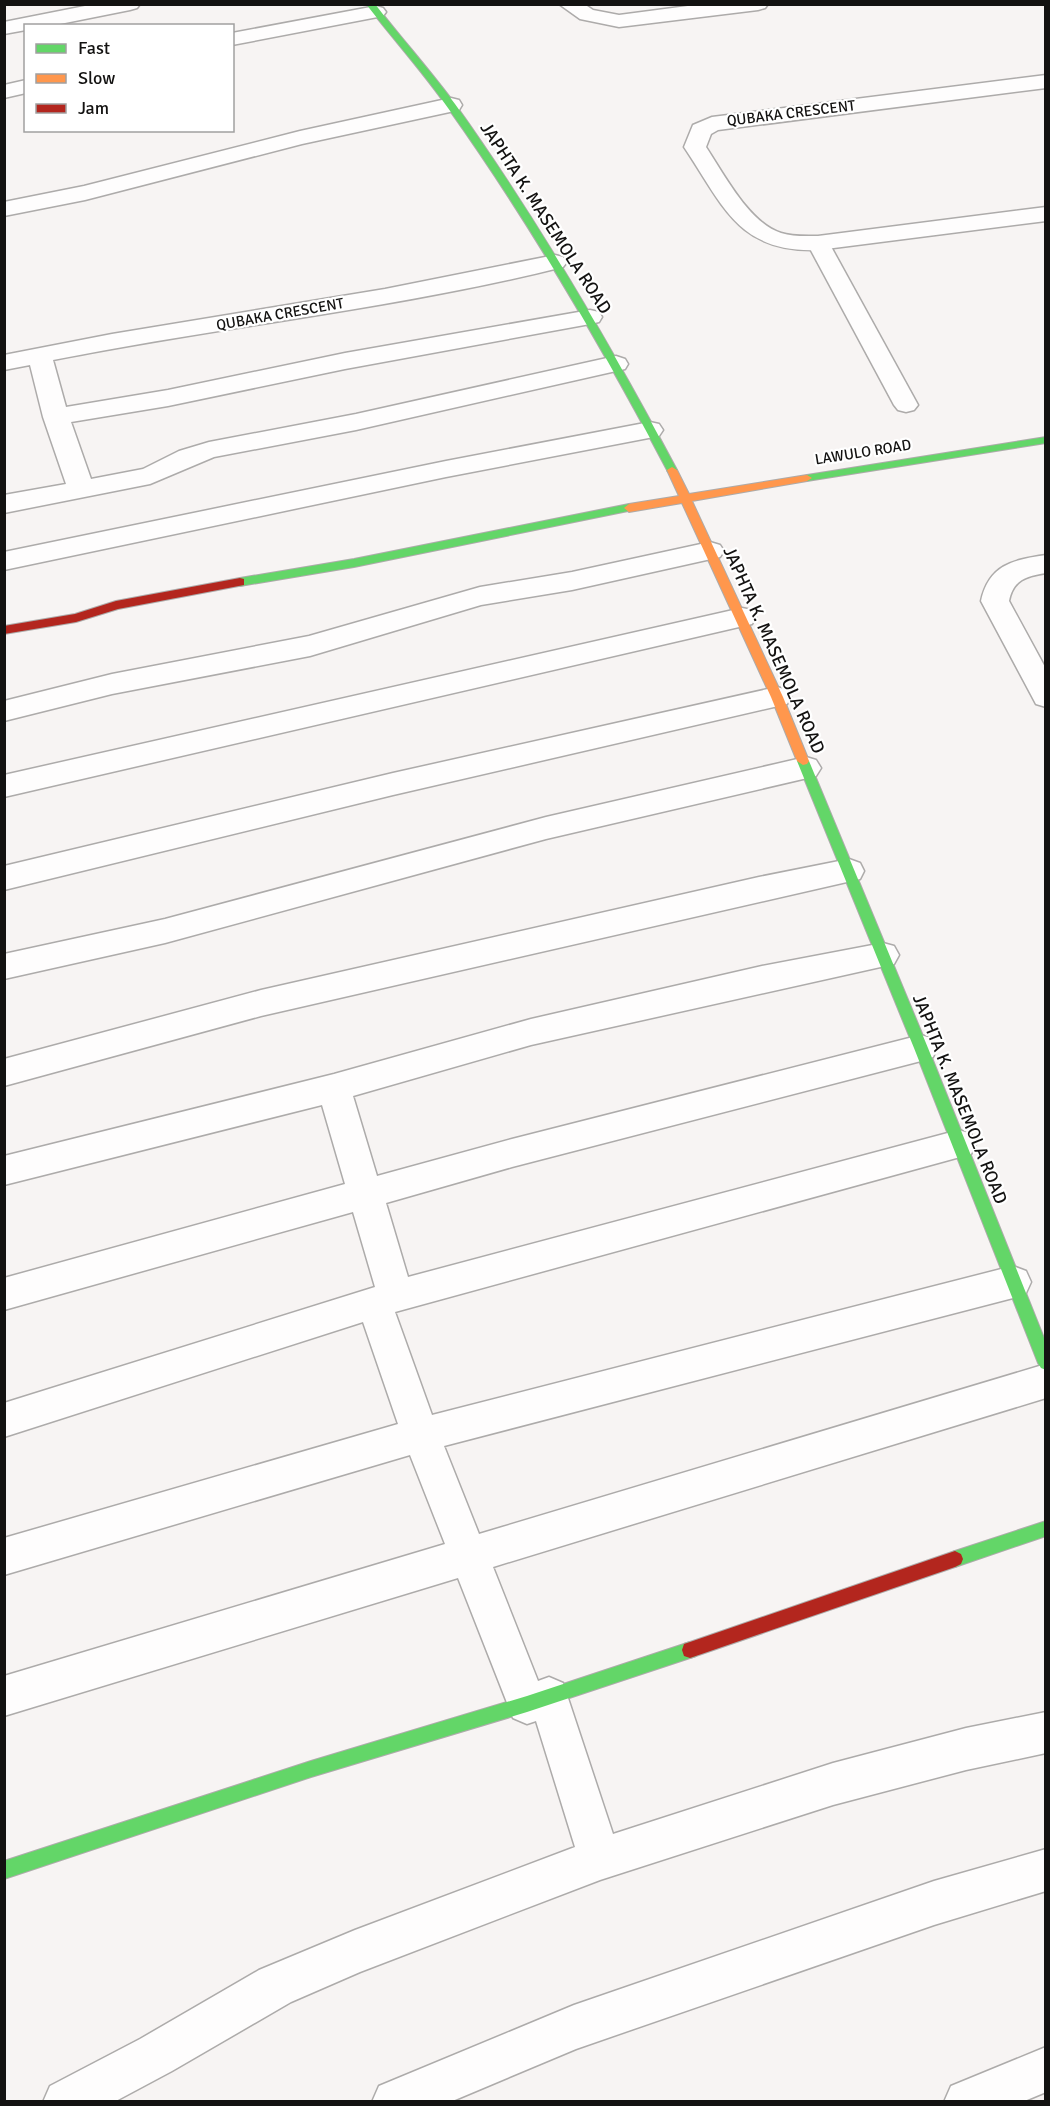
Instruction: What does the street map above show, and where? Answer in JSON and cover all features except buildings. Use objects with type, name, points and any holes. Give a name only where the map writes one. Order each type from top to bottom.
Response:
[{"type":"main road","name":"JAPHTA K. MASEMOLA ROAD","points":[[373,8],[451,105],[555,262],[590,317],[686,497],[777,697],[921,1048],[1046,1363]]},
{"type":"main road","name":"LAWULO ROAD","points":[[4,630],[76,618],[116,605],[354,563],[686,497],[1046,440]]},
{"type":"main road","points":[[4,1870],[311,1769],[538,1701],[1046,1528]]},
{"type":"street","points":[[25,24],[130,4]]},
{"type":"street","points":[[569,4],[587,15],[619,21],[758,4]]},
{"type":"street","points":[[234,39],[373,8]]},
{"type":"street","points":[[4,28],[24,24]]},
{"type":"street","name":"QUBAKA CRESCENT","points":[[1046,81],[712,124],[701,130],[694,147],[749,223],[763,234],[779,240],[801,244],[818,243],[1046,214]]},
{"type":"street","points":[[4,92],[24,87]]},
{"type":"street","points":[[4,209],[85,192],[300,138],[451,105]]},
{"type":"street","name":"QUBAKA CRESCENT","points":[[4,363],[112,341],[385,296],[555,262]]},
{"type":"street","points":[[56,417],[168,398],[335,363],[590,317]]},
{"type":"street","points":[[40,357],[56,417],[81,489]]},
{"type":"street","points":[[4,504],[150,476],[188,457],[209,450],[365,420],[498,388],[616,364]]},
{"type":"street","points":[[4,561],[446,469],[650,430]]},
{"type":"street","points":[[4,711],[112,684],[310,646],[480,596],[572,581],[710,551]]},
{"type":"street","points":[[1046,564],[1012,572],[999,582],[995,601],[1046,697]]},
{"type":"street","points":[[4,786],[742,617]]},
{"type":"street","points":[[4,878],[393,784],[777,697]]},
{"type":"street","points":[[4,967],[165,931],[546,828],[806,768]]},
{"type":"street","points":[[4,1073],[261,1003],[759,889],[849,871]]},
{"type":"street","points":[[4,1171],[334,1088],[531,1032],[762,979],[883,955]]},
{"type":"street","points":[[4,1294],[364,1193],[921,1048]]},
{"type":"street","points":[[334,1088],[364,1193],[385,1300],[421,1435],[469,1556],[538,1701],[600,1859]]},
{"type":"street","points":[[4,1420],[385,1300],[959,1144]]},
{"type":"street","points":[[4,1557],[421,1435],[1013,1282]]},
{"type":"street","points":[[4,1696],[1046,1381]]},
{"type":"street","points":[[66,2102],[156,2055],[275,1986],[354,1952],[600,1859],[833,1784],[966,1749],[1046,1732]]},
{"type":"street","points":[[395,2102],[574,2027],[934,1903],[1046,1870]]},
{"type":"street","points":[[966,2102],[1046,2069]]},
{"type":"lane","points":[[818,243],[906,405]]},
{"type":"traffic: fast","points":[[370,4],[451,105],[555,262],[616,364],[672,470]]},
{"type":"traffic: fast","points":[[807,478],[1046,440]]},
{"type":"traffic: fast","points":[[240,582],[354,563],[629,508]]},
{"type":"traffic: fast","points":[[803,761],[921,1048],[1046,1363]]},
{"type":"traffic: fast","points":[[955,1559],[1046,1528]]},
{"type":"traffic: fast","points":[[4,1870],[311,1769],[527,1704],[690,1650]]},
{"type":"traffic: slow","points":[[672,470],[777,697],[803,761]]},
{"type":"traffic: slow","points":[[629,508],[807,478]]},
{"type":"traffic: jam","points":[[4,630],[76,618],[116,605],[240,582]]},
{"type":"traffic: jam","points":[[690,1650],[955,1559]]}]
